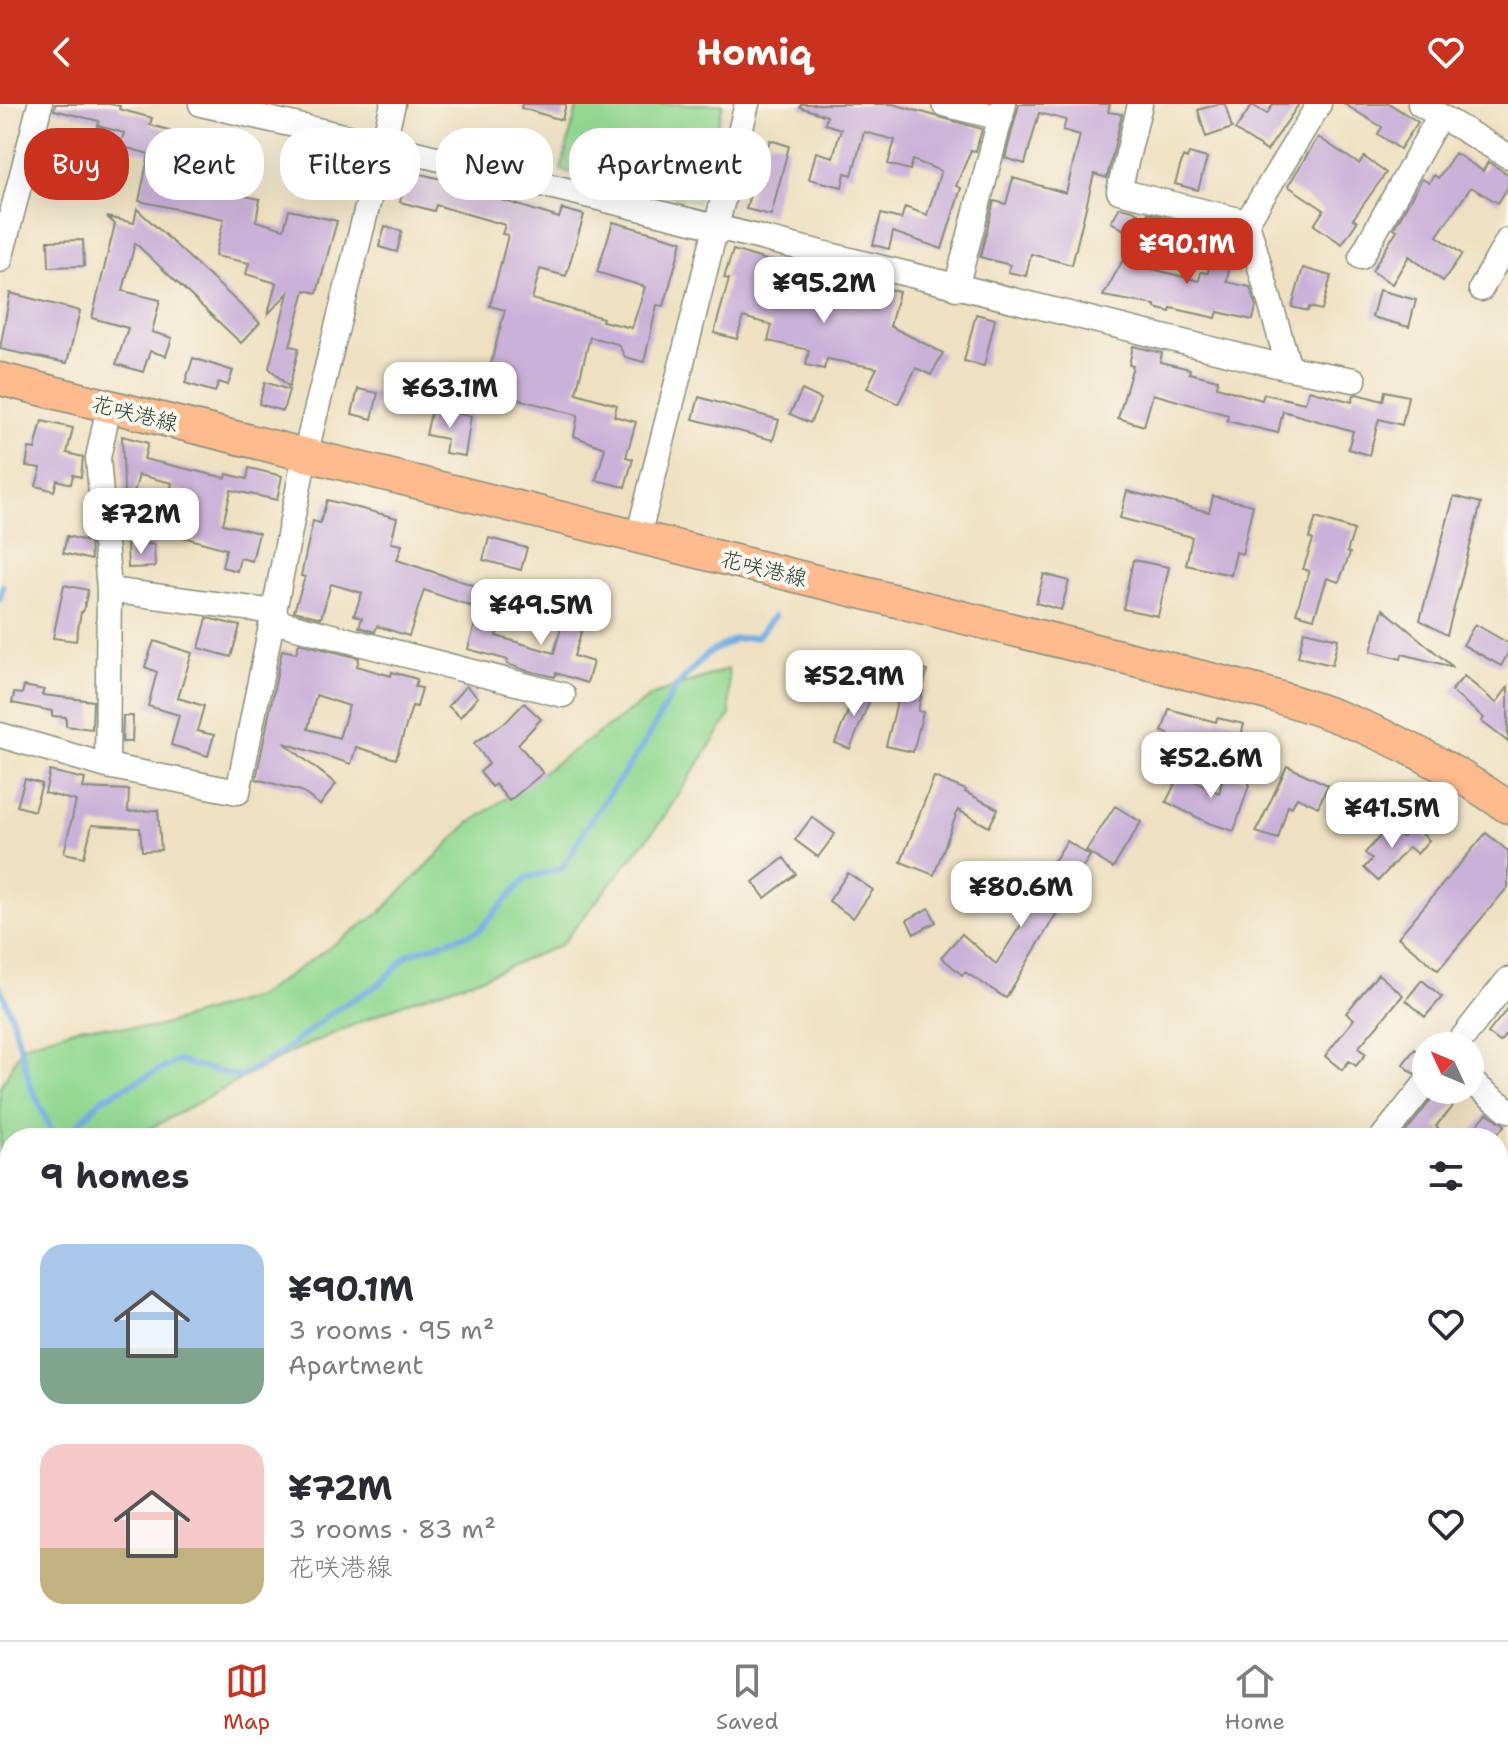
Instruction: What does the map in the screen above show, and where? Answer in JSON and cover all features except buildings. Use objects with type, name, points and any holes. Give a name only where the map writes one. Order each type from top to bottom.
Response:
[{"type":"main road","name":"花咲港線","points":[[0,379],[1287,700],[1342,718],[1419,754],[1508,807]]},
{"type":"street","points":[[0,260],[40,104]]},
{"type":"street","points":[[201,104],[308,128]]},
{"type":"street","points":[[387,128],[393,104]]},
{"type":"street","points":[[638,537],[747,104]]},
{"type":"street","points":[[944,104],[1002,111],[956,288]]},
{"type":"street","points":[[1140,104],[1119,191],[1247,222]]},
{"type":"street","points":[[1289,368],[1247,222],[1319,104]]},
{"type":"street","points":[[1361,257],[1430,111],[1508,156]]},
{"type":"street","points":[[420,154],[956,288],[1289,368],[1354,380]]},
{"type":"street","points":[[0,735],[107,766],[238,792],[305,455],[369,200]]},
{"type":"street","points":[[1481,289],[1508,240]]},
{"type":"street","points":[[107,766],[109,590],[98,458],[109,406]]},
{"type":"street","points":[[109,590],[274,616],[563,695]]},
{"type":"street","points":[[1467,1032],[1508,980]]},
{"type":"street","points":[[1484,1092],[1508,1110]]},
{"type":"street","points":[[1390,1128],[1412,1100]]},
{"type":"green space","points":[[578,104],[723,104],[717,128],[572,128]]},
{"type":"green space","points":[[569,139],[569,172],[561,170]]},
{"type":"green space","points":[[728,669],[730,715],[660,823],[561,945],[483,977],[404,1003],[293,1051],[151,1128],[0,1128],[0,1088],[23,1045],[83,1026],[153,1028],[258,996],[380,913],[467,825],[653,695]]},
{"type":"waterway","points":[[0,599],[3,586]]},
{"type":"waterway","points":[[74,1128],[102,1099],[177,1061],[241,1077],[285,1050],[335,1010],[381,983],[409,954],[478,931],[526,878],[563,868],[586,827],[643,746],[676,687],[707,654],[735,639],[757,637],[774,616]]},
{"type":"waterway","points":[[0,987],[13,1020],[30,1084],[50,1128]]}]
